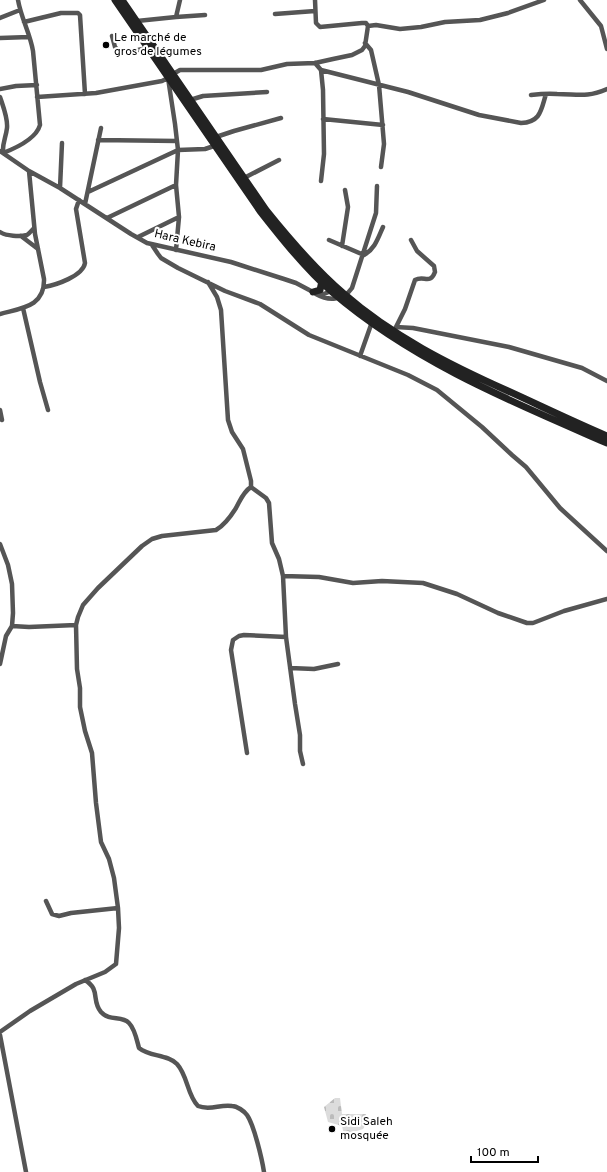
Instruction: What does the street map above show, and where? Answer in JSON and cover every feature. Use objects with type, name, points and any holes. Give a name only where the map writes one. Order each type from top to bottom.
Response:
[{"type":"main road","points":[[115,0],[148,48],[190,100],[285,239],[334,289],[372,322],[394,332]]},
{"type":"main road","points":[[122,0],[137,21],[214,146],[260,211],[322,281],[334,289]]},
{"type":"main road","points":[[313,292],[320,290],[322,281]]},
{"type":"main road","points":[[343,297],[434,362],[607,436]]},
{"type":"main road","points":[[506,394],[607,443]]},
{"type":"street","points":[[1,152],[32,137],[39,130],[40,125],[33,51],[18,0]]},
{"type":"street","points":[[176,17],[180,0]]},
{"type":"street","points":[[315,0],[316,23],[320,27],[366,23],[368,26],[376,25],[400,29],[421,27],[445,22],[480,20],[508,13],[544,0]]},
{"type":"street","points":[[581,0],[601,26],[607,49]]},
{"type":"street","points":[[0,18],[20,10]]},
{"type":"street","points":[[275,14],[315,11]]},
{"type":"street","points":[[24,22],[62,13],[78,13],[80,15],[85,94]]},
{"type":"street","points":[[137,21],[205,15]]},
{"type":"street","points":[[37,97],[109,91],[162,81],[180,70],[261,70],[287,64],[315,63],[357,53],[362,50],[365,43],[368,26]]},
{"type":"street","points":[[112,36],[115,47],[119,51],[148,48]]},
{"type":"street","points":[[0,38],[29,37]]},
{"type":"street","points":[[365,43],[371,50],[379,85],[384,144],[381,167]]},
{"type":"street","points":[[315,63],[321,70],[323,90],[324,154],[321,180]]},
{"type":"street","points":[[321,70],[408,92],[479,115],[521,123],[528,123],[538,118],[541,113],[546,94]]},
{"type":"street","points":[[170,76],[178,150],[176,185],[179,217],[176,250]]},
{"type":"street","points":[[0,89],[16,86],[36,85]]},
{"type":"street","points":[[531,95],[546,94],[586,96],[596,94],[607,89]]},
{"type":"street","points":[[190,100],[203,96],[267,92]]},
{"type":"street","points":[[0,97],[7,121],[1,152]]},
{"type":"street","points":[[216,137],[281,118]]},
{"type":"street","points":[[323,119],[383,125]]},
{"type":"street","points":[[85,204],[101,128]]},
{"type":"street","points":[[98,140],[177,141]]},
{"type":"street","points":[[60,188],[62,143]]},
{"type":"street","points":[[88,192],[178,150],[206,149],[214,146]]},
{"type":"street","name":"Hara Kebira","points":[[1,152],[29,171],[60,188],[152,245],[216,258],[276,276],[296,283],[327,299],[343,297]]},
{"type":"street","points":[[244,178],[279,160]]},
{"type":"street","points":[[0,314],[26,307],[38,300],[44,287],[34,228],[29,171]]},
{"type":"street","points":[[107,218],[176,185]]},
{"type":"street","points":[[343,297],[352,288],[364,255],[376,213],[377,186]]},
{"type":"street","points":[[342,246],[348,208],[348,199],[345,190]]},
{"type":"street","points":[[44,287],[64,281],[84,268],[85,263],[76,209],[79,200]]},
{"type":"street","points":[[138,237],[179,217]]},
{"type":"street","points":[[329,240],[364,255],[370,252],[383,227]]},
{"type":"street","points":[[0,232],[21,236],[29,234],[34,228]]},
{"type":"street","points":[[21,236],[38,248]]},
{"type":"street","points":[[394,332],[416,280],[420,278],[430,279],[435,272],[434,266],[417,251],[411,240]]},
{"type":"street","points":[[152,245],[158,254],[166,261],[226,291],[260,304],[309,335],[408,375],[437,390],[482,427],[530,472],[560,508],[607,551]]},
{"type":"street","points":[[0,1032],[30,1011],[76,984],[105,972],[116,964],[119,928],[118,908],[111,866],[100,842],[92,753],[85,731],[80,707],[76,625],[78,617],[86,601],[109,576],[152,538],[216,530],[233,512],[243,495],[251,488],[251,481],[243,449],[230,426],[226,398],[221,310],[217,297],[208,282]]},
{"type":"street","points":[[313,292],[320,294],[334,289]]},
{"type":"street","points":[[22,308],[48,410]]},
{"type":"street","points":[[360,356],[372,322]]},
{"type":"street","points":[[394,332],[420,329],[510,347],[582,368],[607,381]]},
{"type":"street","points":[[0,410],[2,420]]},
{"type":"street","points":[[251,488],[266,498],[269,503],[272,543],[279,559],[283,576],[286,636],[300,735],[300,751],[303,764]]},
{"type":"street","points":[[0,544],[8,564],[12,584],[13,613],[12,626],[6,636],[0,664]]},
{"type":"street","points":[[283,576],[319,577],[353,583],[382,581],[423,584],[457,594],[521,622],[533,623],[564,611],[607,599]]},
{"type":"street","points":[[12,626],[29,627],[76,625]]},
{"type":"street","points":[[247,753],[231,650],[233,640],[244,635],[286,636]]},
{"type":"street","points":[[290,668],[314,669],[338,664]]},
{"type":"street","points":[[46,900],[52,914],[59,916],[118,908]]},
{"type":"street","points":[[85,980],[94,988],[97,1005],[108,1018],[124,1019],[131,1025],[140,1048],[151,1055],[168,1058],[174,1061],[198,1106],[211,1108],[231,1105],[247,1115],[264,1172]]},
{"type":"street","points":[[0,1036],[26,1172]]},
{"type":"green space","points":[[335,1098],[340,1098],[342,1114],[366,1114],[367,1123],[363,1129],[344,1135],[342,1126],[328,1122],[324,1107]]},
{"type":"place","name":"Le marché de gros de légumes","points":[[106,45]]},
{"type":"place","name":"Sidi Saleh mosquée","points":[[332,1129]]}]
